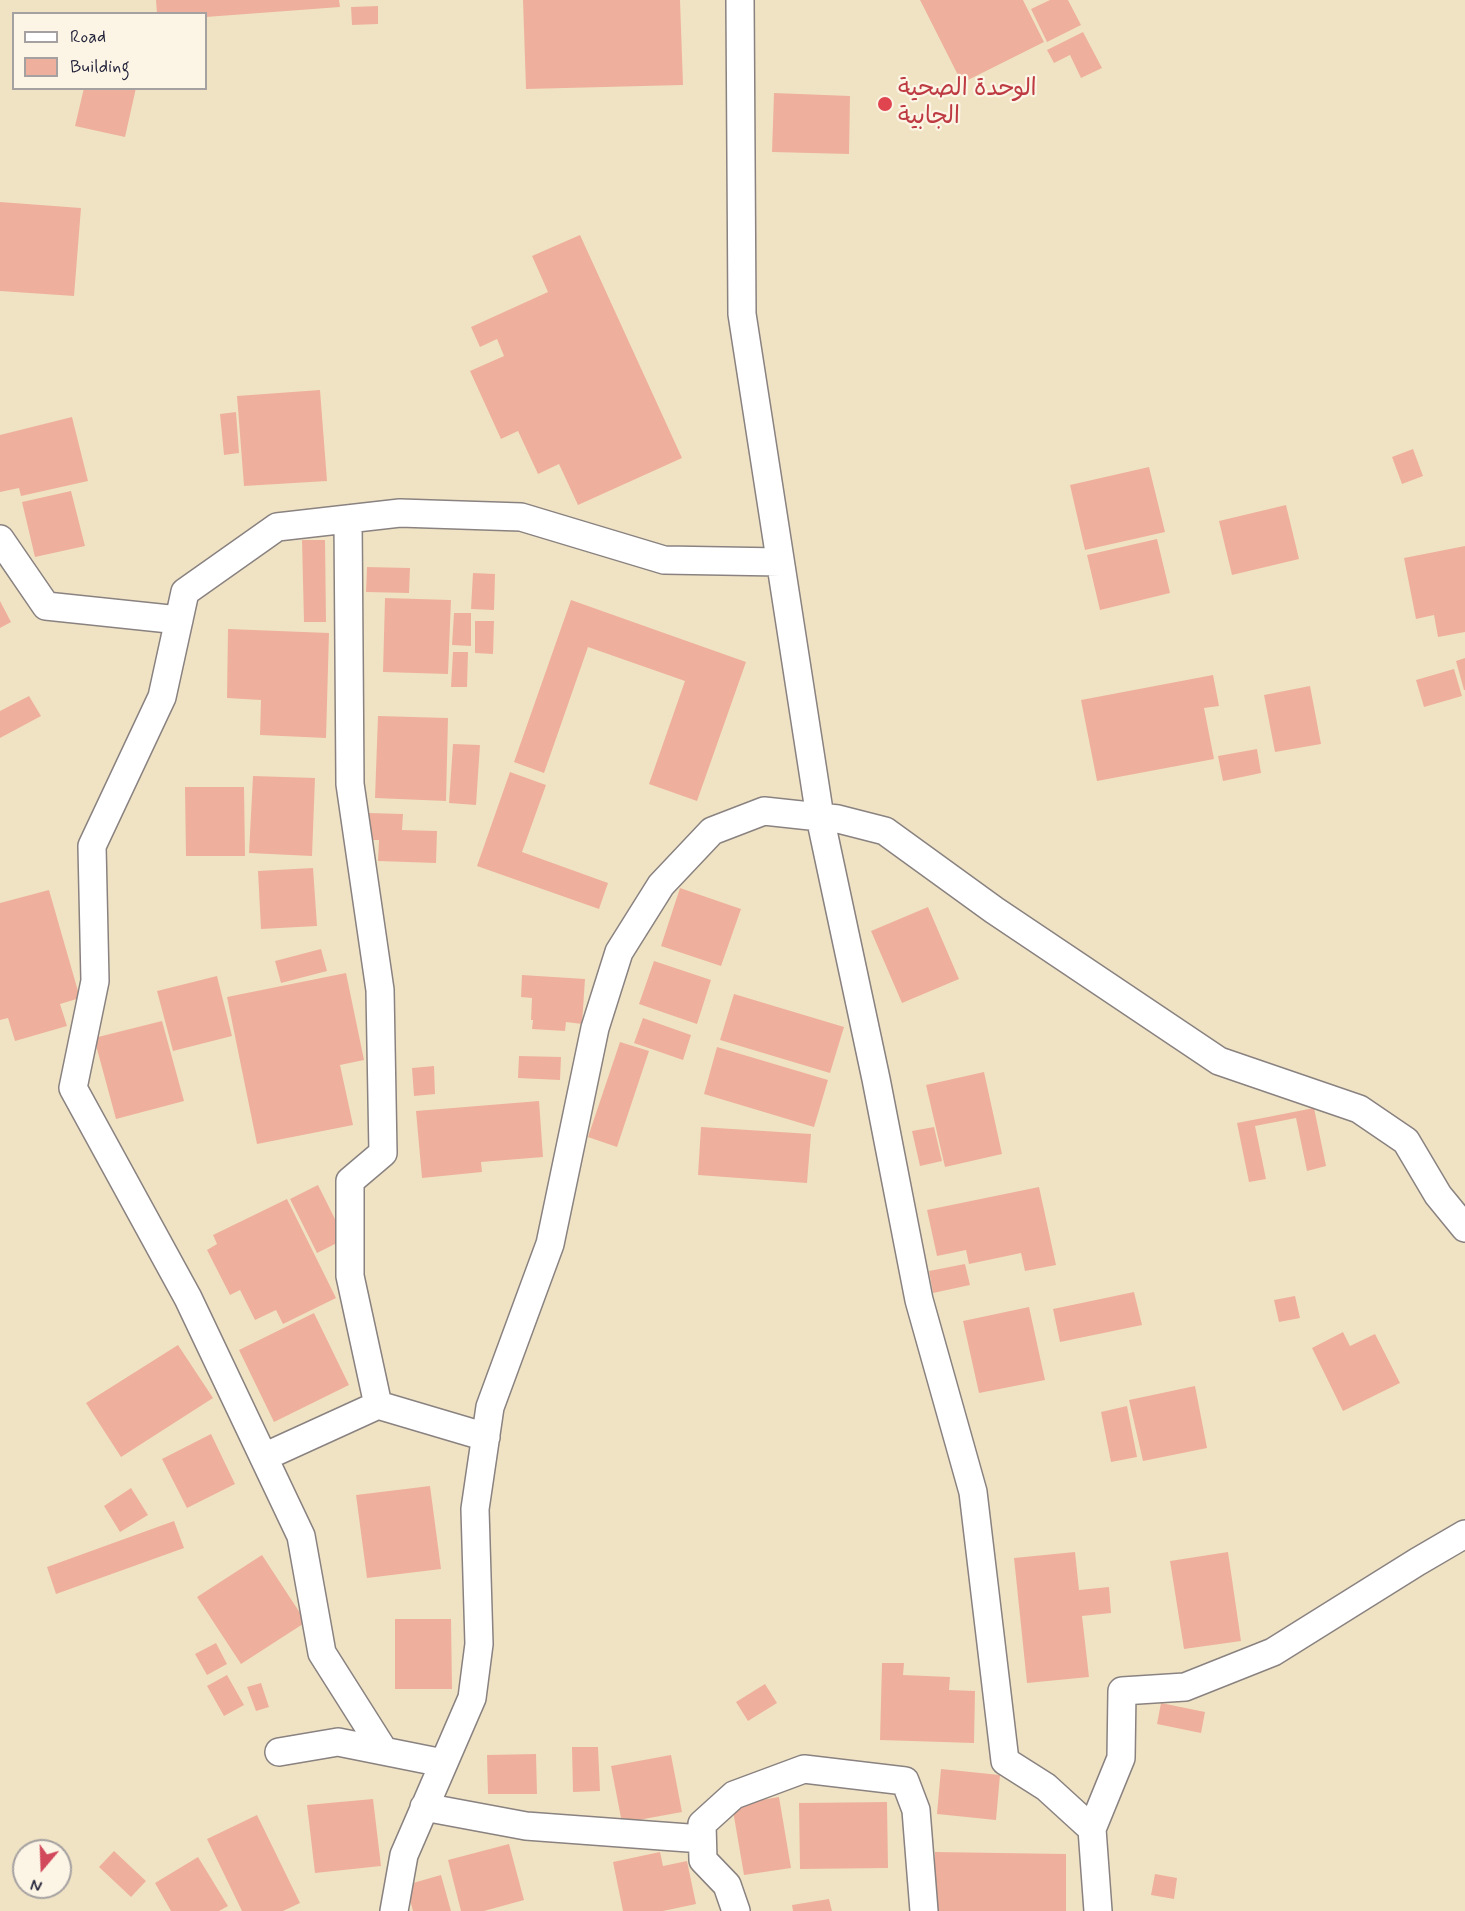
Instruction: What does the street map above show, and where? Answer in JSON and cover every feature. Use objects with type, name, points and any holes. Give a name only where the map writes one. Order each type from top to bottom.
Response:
[{"type":"street","points":[[740,0],[742,314],[820,817],[876,1079],[919,1300],[973,1492],[1005,1761],[1046,1787],[1092,1829]]},
{"type":"street","points":[[384,1751],[322,1653],[302,1536],[188,1298],[73,1088],[95,981],[92,846],[162,697],[185,591],[277,527],[400,513],[521,517],[664,560],[780,562]]},
{"type":"street","points":[[348,519],[350,784],[380,990],[383,1154],[350,1181],[350,1276],[378,1405]]},
{"type":"street","points":[[0,539],[46,606],[179,620]]},
{"type":"street","points":[[394,1911],[404,1856],[472,1698],[479,1644],[476,1509],[490,1407],[550,1244],[596,1028],[619,952],[662,885],[712,831],[764,812],[838,819],[885,831],[1003,916],[1219,1061],[1359,1110],[1406,1141],[1438,1195],[1465,1228]]},
{"type":"street","points":[[264,1457],[378,1405],[486,1437]]},
{"type":"street","points":[[1098,1911],[1092,1829],[1121,1758],[1122,1691],[1185,1687],[1273,1652],[1465,1534]]},
{"type":"street","points":[[279,1752],[338,1742],[443,1763]]},
{"type":"street","points":[[736,1911],[727,1885],[703,1860],[702,1824],[734,1795],[804,1769],[905,1781],[916,1810],[924,1911]]},
{"type":"street","points":[[424,1807],[526,1826],[702,1839]]},
{"type":"building","points":[[156,0],[339,0],[340,7],[207,17],[207,12],[157,12]]},
{"type":"building","points":[[523,0],[680,0],[683,85],[526,89]]},
{"type":"building","points":[[920,0],[1023,0],[1044,42],[962,83]]},
{"type":"building","points":[[1050,0],[1068,0],[1081,25],[1047,42],[1031,9]]},
{"type":"building","points":[[378,6],[378,24],[352,25],[351,7]]},
{"type":"building","points":[[1083,32],[1102,68],[1081,78],[1070,55],[1054,63],[1047,50]]},
{"type":"building","points":[[84,90],[136,90],[125,137],[75,126]]},
{"type":"building","points":[[774,93],[850,96],[849,154],[772,152]]},
{"type":"building","points":[[0,202],[81,208],[74,296],[0,291]]},
{"type":"building","points":[[580,235],[682,458],[578,505],[559,464],[538,474],[518,431],[501,439],[470,371],[504,356],[497,339],[480,347],[471,327],[548,292],[532,256]]},
{"type":"building","points":[[320,390],[327,481],[244,486],[237,396]]},
{"type":"building","points":[[236,412],[239,453],[224,455],[220,414]]},
{"type":"building","points":[[72,417],[88,481],[21,496],[19,488],[0,492],[0,435]]},
{"type":"building","points":[[1413,449],[1423,476],[1402,484],[1392,457]]},
{"type":"building","points":[[1149,467],[1165,532],[1085,550],[1070,485]]},
{"type":"building","points":[[71,491],[85,546],[35,557],[22,502]]},
{"type":"building","points":[[1286,505],[1299,559],[1232,575],[1219,521]]},
{"type":"building","points":[[1157,539],[1170,593],[1100,610],[1087,555]]},
{"type":"building","points":[[302,540],[325,540],[326,622],[304,622]]},
{"type":"building","points":[[1465,546],[1465,632],[1438,637],[1434,615],[1416,619],[1404,558]]},
{"type":"building","points":[[367,567],[410,568],[409,593],[366,592]]},
{"type":"building","points":[[473,573],[495,574],[494,610],[471,609]]},
{"type":"building","points":[[385,598],[451,600],[448,674],[383,672]]},
{"type":"building","points":[[571,600],[746,662],[697,801],[649,784],[685,681],[588,647],[544,773],[514,762]]},
{"type":"building","points":[[0,601],[11,622],[0,628]]},
{"type":"building","points":[[454,613],[471,613],[471,646],[452,645]]},
{"type":"building","points":[[475,621],[494,621],[493,654],[475,653]]},
{"type":"building","points":[[228,629],[329,633],[326,738],[260,735],[261,700],[227,698]]},
{"type":"building","points":[[453,652],[468,652],[467,687],[451,687]]},
{"type":"building","points":[[1465,658],[1465,690],[1464,690],[1456,661]]},
{"type":"building","points":[[1454,669],[1462,696],[1424,707],[1416,680]]},
{"type":"building","points":[[1213,675],[1219,706],[1204,708],[1214,759],[1097,781],[1081,700]]},
{"type":"building","points":[[1310,686],[1321,744],[1275,752],[1264,695]]},
{"type":"building","points":[[29,696],[41,716],[0,738],[0,711]]},
{"type":"building","points":[[378,716],[448,718],[446,801],[375,798]]},
{"type":"building","points":[[453,744],[480,745],[476,805],[449,803]]},
{"type":"building","points":[[1257,749],[1261,773],[1223,781],[1218,756]]},
{"type":"building","points":[[510,772],[546,785],[522,852],[608,883],[599,909],[477,866]]},
{"type":"building","points":[[253,776],[315,778],[312,856],[249,853]]},
{"type":"building","points":[[185,787],[244,787],[245,856],[186,856]]},
{"type":"building","points":[[369,813],[403,814],[402,830],[437,831],[436,863],[378,861],[379,840],[368,840]]},
{"type":"building","points":[[313,868],[317,926],[261,929],[258,871]]},
{"type":"building","points":[[680,888],[741,909],[721,966],[661,946]]},
{"type":"building","points":[[49,890],[80,998],[60,1004],[67,1026],[15,1041],[8,1018],[0,1020],[0,903]]},
{"type":"building","points":[[928,907],[959,979],[902,1003],[871,931]]},
{"type":"building","points":[[321,949],[327,971],[281,983],[275,961]]},
{"type":"building","points":[[654,961],[711,980],[697,1024],[639,1004]]},
{"type":"building","points":[[346,973],[364,1060],[340,1065],[353,1125],[257,1144],[227,997]]},
{"type":"building","points":[[522,975],[585,979],[582,1024],[566,1022],[565,1031],[532,1029],[532,998],[521,997]]},
{"type":"building","points":[[217,976],[232,1036],[173,1051],[157,991]]},
{"type":"building","points":[[734,994],[844,1027],[830,1073],[720,1040]]},
{"type":"building","points":[[643,1018],[691,1035],[683,1060],[634,1043]]},
{"type":"building","points":[[162,1021],[184,1101],[116,1119],[94,1038]]},
{"type":"building","points":[[620,1042],[649,1051],[617,1147],[588,1137]]},
{"type":"building","points":[[717,1047],[828,1080],[814,1127],[704,1094]]},
{"type":"building","points":[[519,1056],[561,1057],[560,1080],[518,1078]]},
{"type":"building","points":[[434,1066],[435,1094],[414,1096],[412,1068]]},
{"type":"building","points":[[984,1072],[1002,1154],[945,1167],[926,1085]]},
{"type":"building","points":[[539,1101],[543,1157],[481,1162],[482,1172],[422,1178],[416,1111]]},
{"type":"building","points":[[1314,1108],[1326,1166],[1307,1171],[1296,1118],[1255,1126],[1266,1179],[1249,1182],[1237,1123]]},
{"type":"building","points":[[701,1127],[811,1134],[807,1183],[698,1175]]},
{"type":"building","points":[[934,1127],[942,1161],[920,1166],[912,1131]]},
{"type":"building","points":[[318,1185],[345,1239],[317,1253],[290,1199]]},
{"type":"building","points":[[1039,1187],[1056,1265],[1025,1271],[1021,1253],[969,1264],[966,1250],[937,1256],[927,1210]]},
{"type":"building","points":[[287,1199],[336,1298],[283,1324],[276,1310],[255,1320],[240,1290],[230,1295],[207,1250],[217,1244],[213,1235]]},
{"type":"building","points":[[965,1264],[970,1285],[933,1293],[929,1271]]},
{"type":"building","points":[[1134,1292],[1142,1325],[1060,1342],[1053,1309]]},
{"type":"building","points":[[1295,1296],[1300,1318],[1279,1322],[1274,1300]]},
{"type":"building","points":[[1029,1307],[1045,1380],[979,1393],[963,1321]]},
{"type":"building","points":[[314,1313],[349,1385],[274,1422],[239,1350]]},
{"type":"building","points":[[1343,1332],[1350,1346],[1375,1334],[1400,1383],[1343,1411],[1312,1348]]},
{"type":"building","points":[[178,1345],[213,1398],[121,1457],[86,1403]]},
{"type":"building","points":[[1195,1386],[1207,1448],[1143,1461],[1129,1400]]},
{"type":"building","points":[[1127,1406],[1137,1457],[1111,1462],[1101,1412]]},
{"type":"building","points":[[211,1434],[235,1484],[187,1508],[162,1459]]},
{"type":"building","points":[[430,1486],[441,1569],[367,1578],[356,1495]]},
{"type":"building","points":[[131,1488],[148,1515],[120,1532],[104,1506]]},
{"type":"building","points":[[174,1521],[184,1548],[56,1594],[47,1567]]},
{"type":"building","points":[[1075,1552],[1079,1590],[1109,1587],[1111,1613],[1082,1616],[1089,1677],[1027,1683],[1014,1558]]},
{"type":"building","points":[[1228,1552],[1241,1641],[1184,1649],[1170,1561]]},
{"type":"building","points":[[262,1555],[306,1622],[241,1664],[197,1597]]},
{"type":"building","points":[[395,1619],[451,1619],[452,1689],[395,1689]]},
{"type":"building","points":[[216,1643],[227,1664],[207,1675],[195,1654]]},
{"type":"building","points":[[882,1663],[904,1663],[903,1675],[950,1677],[949,1690],[975,1691],[974,1743],[880,1740]]},
{"type":"building","points":[[227,1675],[244,1705],[224,1716],[207,1686]]},
{"type":"building","points":[[261,1683],[269,1707],[256,1711],[247,1687]]},
{"type":"building","points":[[765,1684],[777,1703],[748,1721],[736,1702]]},
{"type":"building","points":[[1161,1703],[1205,1712],[1201,1733],[1157,1724]]},
{"type":"building","points":[[572,1747],[598,1747],[600,1791],[573,1792]]},
{"type":"building","points":[[536,1754],[537,1794],[488,1794],[487,1755]]},
{"type":"building","points":[[671,1755],[682,1812],[622,1823],[611,1766]]},
{"type":"building","points":[[941,1769],[1000,1775],[996,1820],[937,1814]]},
{"type":"building","points":[[779,1797],[791,1868],[744,1875],[732,1805]]},
{"type":"building","points":[[373,1799],[381,1866],[315,1873],[307,1805]]},
{"type":"building","points":[[887,1802],[888,1868],[800,1869],[799,1803]]},
{"type":"building","points":[[257,1815],[300,1903],[283,1911],[242,1911],[207,1839]]},
{"type":"building","points":[[509,1844],[524,1900],[484,1911],[461,1911],[448,1860]]},
{"type":"building","points":[[114,1851],[146,1881],[131,1897],[99,1867]]},
{"type":"building","points":[[660,1852],[663,1866],[687,1861],[696,1904],[663,1911],[623,1911],[613,1862]]},
{"type":"building","points":[[935,1852],[1066,1854],[1066,1911],[935,1911]]},
{"type":"building","points":[[198,1857],[228,1906],[219,1911],[171,1911],[155,1883]]},
{"type":"building","points":[[1155,1874],[1177,1878],[1174,1899],[1151,1895]]},
{"type":"building","points":[[441,1875],[451,1911],[413,1911],[406,1885]]},
{"type":"building","points":[[829,1899],[832,1911],[793,1911],[792,1905]]},
{"type":"place","name":"الوحدة الصحية الجابية","points":[[885,104]]}]
